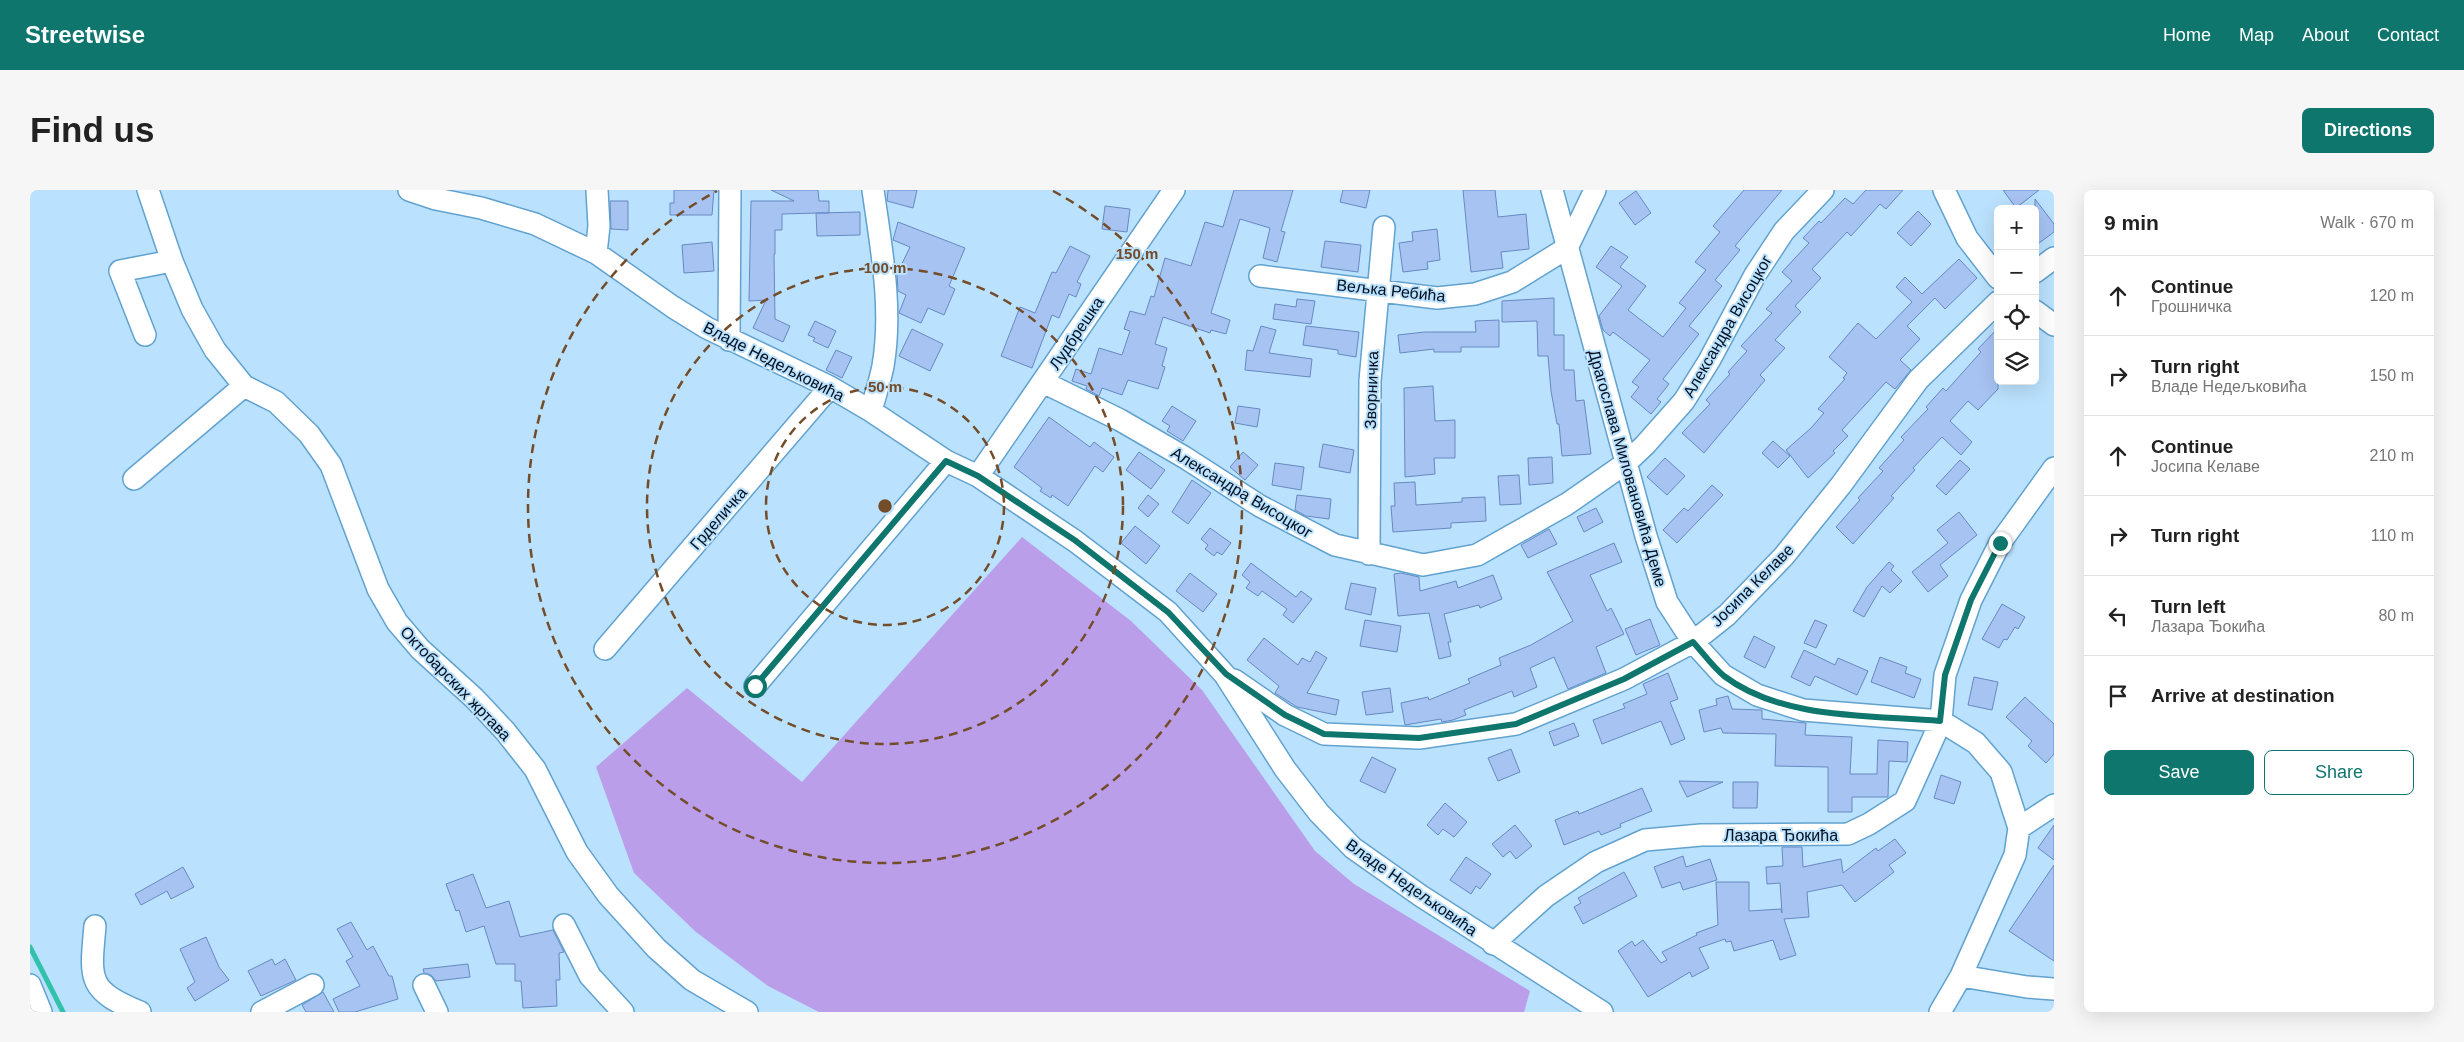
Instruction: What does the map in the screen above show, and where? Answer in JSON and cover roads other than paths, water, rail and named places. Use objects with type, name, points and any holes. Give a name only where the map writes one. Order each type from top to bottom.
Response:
[{"type":"street","name":"Октобарских жртава","points":[[148,190],[172,261],[192,309],[215,350],[244,386],[276,402],[309,434],[331,465],[378,589],[397,622],[420,649],[474,698],[505,731],[535,770],[577,852],[608,896],[656,948],[692,980],[746,1012]]},
{"type":"street","name":"Владе Недељковића","points":[[408,190],[436,199],[479,199],[596,253],[673,307],[729,340],[830,387],[872,411],[946,461],[978,476],[1076,541],[1168,612],[1226,674],[1285,769],[1319,813],[1353,848],[1493,944],[1602,1012]]},
{"type":"street","points":[[596,253],[599,226],[597,190]]},
{"type":"street","points":[[729,340],[730,190]]},
{"type":"street","points":[[872,411],[883,366],[886,321],[885,283],[873,190]]},
{"type":"street","name":"Лудбрешка","points":[[978,476],[1174,190]]},
{"type":"street","name":"Драгослава Миловановића Деме","points":[[1552,190],[1646,536],[1668,602],[1693,642],[1723,675],[1757,695],[1803,710],[1940,721],[1976,743],[2001,772],[2019,828],[2016,855],[1961,976],[1940,1012]]},
{"type":"street","points":[[1567,248],[1595,190]]},
{"type":"street","name":"Александра Висоцког","points":[[1043,382],[1120,420],[1184,457],[1260,506],[1335,545],[1423,565],[1477,555],[1567,504],[1626,463],[1646,445],[1684,401],[1709,361],[1755,275],[1784,231],[1823,190]]},
{"type":"street","points":[[1944,190],[1967,238],[1994,273]]},
{"type":"street","name":"Зворничка","points":[[1369,554],[1370,381],[1384,227]]},
{"type":"street","name":"Вељка Ребића","points":[[1260,276],[1437,298],[1475,294],[1512,282],[1567,248]]},
{"type":"street","points":[[2039,269],[2054,258]]},
{"type":"street","points":[[145,335],[120,271],[172,261]]},
{"type":"street","name":"Јосипа Келаве","points":[[1226,674],[1285,715],[1324,734],[1419,738],[1516,724],[1624,679],[1693,642],[1727,615],[1784,556],[1841,485],[1918,380],[1994,306]]},
{"type":"street","points":[[2039,314],[2054,324]]},
{"type":"street","points":[[134,479],[244,386]]},
{"type":"street","name":"Грделичка","points":[[606,649],[830,387]]},
{"type":"street","points":[[755,686],[946,461]]},
{"type":"street","name":"Лазара Ђокића","points":[[1493,944],[1546,896],[1596,862],[1645,840],[1701,835],[1848,834],[1869,824],[1905,801],[1940,721],[1945,675],[1971,600],[2000,543],[2054,468]]},
{"type":"street","points":[[2019,828],[2054,805]]},
{"type":"street","points":[[564,924],[590,976],[623,1012]]},
{"type":"street","points":[[95,926],[92,974],[96,983],[104,993],[140,1012]]},
{"type":"street","points":[[1961,976],[2027,987],[2054,989]]},
{"type":"street","points":[[30,984],[41,1012]]},
{"type":"street","points":[[262,1012],[313,985]]},
{"type":"street","points":[[424,985],[437,1012]]},
{"type":"waterway","points":[[30,947],[63,1012]]}]
